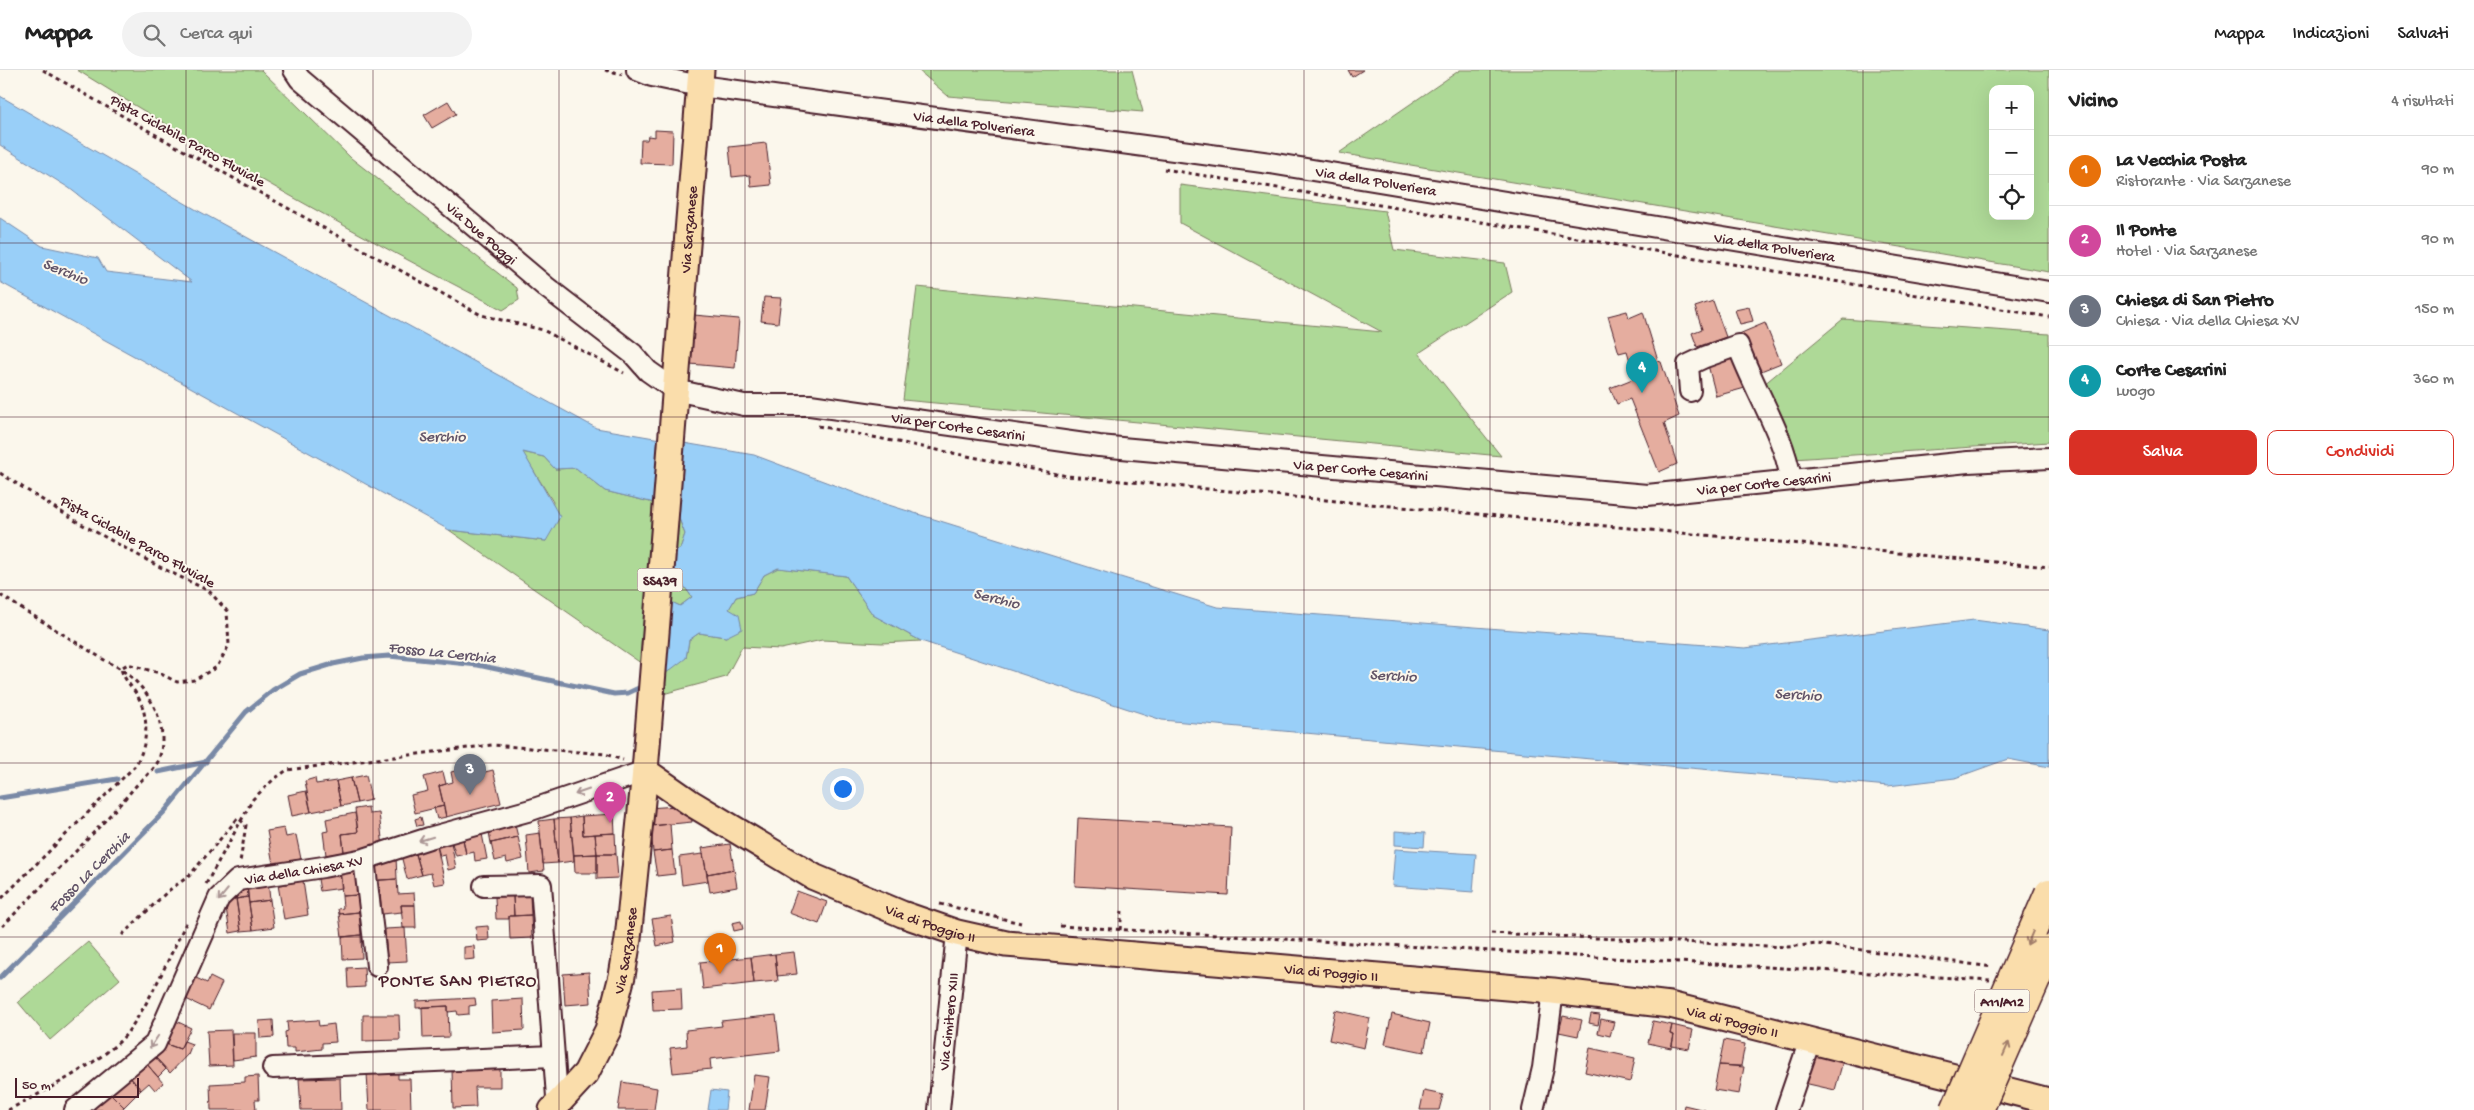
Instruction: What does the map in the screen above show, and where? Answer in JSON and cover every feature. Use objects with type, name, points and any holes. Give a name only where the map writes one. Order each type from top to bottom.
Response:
[{"type":"highway","name":"A11/A12","points":[[1955,1110],[2049,893]]},
{"type":"highway","name":"A11/A12","points":[[1979,1110],[2049,950]]},
{"type":"main road","name":"Via Sarzanese","points":[[675,390],[691,220],[700,78]]},
{"type":"main road","name":"SS439","points":[[645,771],[675,390]]},
{"type":"main road","name":"Via Sarzanese","points":[[556,1109],[586,1073],[608,1030],[622,976],[628,939],[645,771]]},
{"type":"main road","name":"Via di Poggio II","points":[[645,771],[691,803],[814,877],[902,914],[957,933],[1006,944],[1553,991],[1670,1005],[2049,1102]]},
{"type":"street","name":"Via Due Poggi","points":[[294,70],[300,79],[546,287],[633,354],[648,371],[675,390]]},
{"type":"street","name":"Via della Polveriera","points":[[630,72],[652,76],[700,78],[1270,164],[2049,292]]},
{"type":"street","points":[[1690,391],[1688,365],[1705,356],[1738,345],[1748,373],[1758,389],[1788,461],[1791,479]]},
{"type":"street","name":"Via per Corte Cesarini","points":[[675,390],[744,405],[810,405],[1099,446],[1454,476],[1647,495],[1968,462],[2049,458]]},
{"type":"street","name":"Via della Chiesa XV","points":[[75,1110],[155,1044],[219,898],[238,880],[323,868],[364,859],[429,838],[531,810],[645,771]]},
{"type":"street","points":[[364,859],[378,966]]},
{"type":"street","points":[[484,886],[540,885],[556,1109]]},
{"type":"street","name":"Via Cimitero XIII","points":[[940,1110],[957,933]]},
{"type":"street","points":[[1533,1110],[1543,1068],[1553,991]]},
{"type":"street","points":[[1786,1110],[1810,1040]]},
{"type":"street","points":[[273,1068],[553,1056]]},
{"type":"path","name":"Pista Ciclabile Parco Fluviale","points":[[43,70],[178,148],[481,315],[542,330],[628,374]]},
{"type":"path","points":[[605,70],[630,72]]},
{"type":"path","points":[[1155,167],[2049,318]]},
{"type":"path","points":[[816,426],[1067,476],[2049,567]]},
{"type":"path","name":"Pista Ciclabile Parco Fluviale","points":[[0,473],[132,552],[209,591],[228,611],[229,645],[217,667],[194,680],[177,682],[159,673],[128,664],[122,668]]},
{"type":"path","points":[[0,595],[106,661],[122,668],[148,696],[162,729],[159,760],[109,817],[0,929]]},
{"type":"path","points":[[0,900],[135,766],[143,753],[146,735],[143,709],[138,696],[122,675],[122,668]]},
{"type":"path","points":[[605,754],[620,758]]},
{"type":"path","points":[[122,935],[168,891],[189,876],[238,818],[246,825],[238,880]]},
{"type":"path","points":[[939,903],[1026,924]]},
{"type":"path","points":[[1120,930],[1122,911]]},
{"type":"path","points":[[1053,926],[1804,971],[1925,975],[1991,980]]},
{"type":"path","points":[[1491,933],[1787,947],[1817,944],[1993,968],[1996,959]]},
{"type":"green space","points":[[77,70],[261,70],[351,158],[517,288],[519,300],[503,310],[287,194]]},
{"type":"green space","points":[[918,70],[1132,70],[1143,112],[948,96]]},
{"type":"green space","points":[[1460,70],[1612,70],[1613,72],[1615,70],[2049,70],[2049,272],[1339,153]]},
{"type":"green space","points":[[1180,185],[1385,211],[1394,250],[1505,263],[1512,292],[1419,353],[1501,456],[903,400],[917,287],[1382,332],[1180,223]]},
{"type":"green space","points":[[1843,319],[2049,334],[2049,442],[1778,460],[1763,385]]},
{"type":"green space","points":[[522,452],[544,457],[555,469],[576,468],[605,491],[675,508],[685,534],[680,549],[664,554],[668,565],[692,597],[680,606],[656,595],[661,611],[670,619],[668,640],[686,658],[689,640],[699,633],[726,637],[729,609],[736,597],[753,593],[764,575],[778,568],[846,576],[873,615],[921,641],[882,643],[822,640],[781,649],[742,647],[726,677],[663,694],[661,677],[449,530],[546,541],[553,502]]},
{"type":"green space","points":[[88,942],[120,979],[50,1040],[18,1002]]},
{"type":"water","name":"Serchio","points":[[0,96],[195,209],[596,428],[754,455],[879,502],[1217,607],[1745,648],[1974,620],[2049,630],[2049,767],[2008,759],[1955,778],[1888,786],[1162,720],[921,641],[873,615],[846,576],[778,568],[764,575],[753,593],[736,597],[729,609],[739,615],[742,629],[726,637],[699,633],[689,640],[686,658],[661,677],[648,636],[668,640],[670,619],[661,611],[655,594],[680,606],[692,597],[668,564],[664,555],[680,549],[685,534],[675,508],[605,491],[576,468],[555,469],[544,457],[523,452],[560,517],[546,541],[449,530],[0,282],[0,218],[42,246],[98,258],[106,272],[192,282],[69,188],[0,145]]},
{"type":"water","points":[[1395,831],[1425,833],[1424,847],[1395,845]]},
{"type":"water","points":[[1395,849],[1476,854],[1473,892],[1392,886]]},
{"type":"water","points":[[711,1090],[727,1092],[725,1110],[708,1110]]},
{"type":"building","points":[[1348,70],[1363,70],[1352,77]]},
{"type":"building","points":[[448,101],[456,114],[432,128],[424,115]]},
{"type":"building","points":[[655,130],[673,131],[672,164],[640,163],[641,140],[647,140],[648,136],[655,137]]},
{"type":"building","points":[[766,143],[771,185],[751,187],[750,175],[732,177],[729,147]]},
{"type":"building","points":[[764,297],[781,298],[778,323],[761,321]]},
{"type":"building","points":[[1713,301],[1726,337],[1697,347],[1692,333],[1702,329],[1695,307]]},
{"type":"building","points":[[1749,307],[1753,321],[1740,324],[1735,310]]},
{"type":"building","points":[[1627,311],[1629,318],[1643,312],[1658,361],[1661,362],[1679,416],[1664,423],[1677,464],[1659,472],[1630,399],[1617,404],[1610,388],[1635,378],[1627,351],[1619,353],[1608,316]]},
{"type":"building","points":[[694,315],[739,319],[735,368],[690,364]]},
{"type":"building","points":[[1765,323],[1781,363],[1756,373],[1739,334]]},
{"type":"building","points":[[1737,353],[1745,388],[1716,396],[1707,361]]},
{"type":"building","points":[[467,768],[469,776],[493,770],[501,803],[446,817],[439,786],[453,782],[451,772]]},
{"type":"building","points":[[443,772],[446,784],[439,786],[444,806],[415,813],[411,795],[428,791],[424,777]]},
{"type":"building","points":[[366,775],[371,800],[357,803],[351,778]]},
{"type":"building","points":[[315,778],[316,784],[336,781],[341,806],[311,812],[305,781]]},
{"type":"building","points":[[351,778],[357,803],[341,806],[336,781]]},
{"type":"building","points":[[306,791],[311,812],[292,816],[288,795]]},
{"type":"building","points":[[444,806],[446,817],[437,819],[434,808]]},
{"type":"building","points":[[677,806],[691,815],[692,822],[651,826],[648,808]]},
{"type":"building","points":[[368,807],[369,814],[379,813],[383,847],[344,852],[342,834],[358,832],[355,809]]},
{"type":"building","points":[[355,813],[358,832],[342,834],[344,852],[326,855],[323,832],[328,831],[326,819]]},
{"type":"building","points":[[614,814],[615,833],[583,835],[582,816]]},
{"type":"building","points":[[582,816],[583,835],[595,834],[597,854],[574,855],[570,818]]},
{"type":"building","points":[[421,817],[423,825],[417,826],[415,819]]},
{"type":"building","points":[[570,818],[574,861],[558,863],[554,819]]},
{"type":"building","points":[[1078,818],[1231,827],[1228,895],[1075,886]]},
{"type":"building","points":[[554,819],[558,863],[543,864],[539,821]]},
{"type":"building","points":[[514,821],[518,837],[491,843],[488,827]]},
{"type":"building","points":[[670,824],[672,850],[653,852],[651,826]]},
{"type":"building","points":[[284,828],[286,837],[296,835],[301,859],[273,864],[267,831]]},
{"type":"building","points":[[481,829],[487,859],[475,861],[474,852],[466,854],[462,834]]},
{"type":"building","points":[[540,833],[544,871],[529,873],[526,835]]},
{"type":"building","points":[[615,833],[616,854],[597,854],[595,834]]},
{"type":"building","points":[[462,834],[466,854],[456,856],[450,837]]},
{"type":"building","points":[[450,837],[456,868],[448,870],[445,855],[440,856],[436,842]]},
{"type":"building","points":[[518,837],[523,859],[507,863],[506,858],[495,861],[491,843]]},
{"type":"building","points":[[436,842],[445,883],[434,885],[431,873],[422,875],[414,847]]},
{"type":"building","points":[[730,844],[734,869],[707,874],[702,848]]},
{"type":"building","points":[[414,847],[422,875],[407,879],[400,851]]},
{"type":"building","points":[[672,850],[675,874],[657,876],[653,852]]},
{"type":"building","points":[[597,854],[616,854],[618,878],[597,879]]},
{"type":"building","points":[[597,854],[597,873],[575,873],[574,855]]},
{"type":"building","points":[[703,854],[708,881],[682,885],[679,857]]},
{"type":"building","points":[[396,857],[397,879],[370,881],[367,862]]},
{"type":"building","points":[[355,868],[358,895],[342,896],[340,869]]},
{"type":"building","points":[[340,869],[342,888],[320,891],[317,873]]},
{"type":"building","points":[[734,869],[737,887],[710,892],[707,874]]},
{"type":"building","points":[[397,879],[398,894],[414,893],[415,905],[401,905],[402,912],[382,914],[379,880]]},
{"type":"building","points":[[268,881],[270,900],[249,903],[247,884]]},
{"type":"building","points":[[303,881],[308,915],[284,919],[278,885]]},
{"type":"building","points":[[247,884],[248,897],[236,899],[235,891]]},
{"type":"building","points":[[235,891],[241,931],[230,933],[225,901]]},
{"type":"building","points":[[797,891],[827,902],[819,924],[789,913]]},
{"type":"building","points":[[358,895],[359,912],[339,914],[338,909],[343,908],[342,896]]},
{"type":"building","points":[[513,896],[514,916],[509,916],[509,919],[496,919],[495,897]]},
{"type":"building","points":[[513,896],[530,896],[531,915],[514,916]]},
{"type":"building","points":[[248,897],[253,930],[241,931],[236,899]]},
{"type":"building","points":[[270,900],[274,927],[253,930],[249,903]]},
{"type":"building","points":[[401,905],[415,905],[416,928],[403,928]]},
{"type":"building","points":[[359,912],[361,935],[342,937],[339,914]]},
{"type":"building","points":[[531,915],[532,938],[510,939],[509,916]]},
{"type":"building","points":[[671,916],[675,942],[657,946],[652,919]]},
{"type":"building","points":[[741,921],[743,929],[734,931],[732,923]]},
{"type":"building","points":[[488,926],[489,940],[477,941],[476,927]]},
{"type":"building","points":[[405,928],[407,961],[387,962],[385,929]]},
{"type":"building","points":[[361,935],[362,958],[343,959],[342,937]]},
{"type":"building","points":[[474,946],[475,959],[464,960],[464,947]]},
{"type":"building","points":[[794,952],[797,974],[777,976],[775,954]]},
{"type":"building","points":[[775,954],[778,981],[754,983],[751,957]]},
{"type":"building","points":[[751,957],[754,983],[703,989],[700,962]]},
{"type":"building","points":[[364,967],[365,987],[348,988],[347,968]]},
{"type":"building","points":[[589,972],[591,1003],[565,1005],[563,974]]},
{"type":"building","points":[[210,977],[222,983],[209,1010],[186,999],[196,978],[207,983]]},
{"type":"building","points":[[681,988],[682,1009],[653,1010],[652,990]]},
{"type":"building","points":[[475,998],[476,1005],[469,1006],[469,1014],[458,1015],[457,1011],[448,1012],[448,1006],[416,1008],[416,1001]]},
{"type":"building","points":[[523,999],[524,1030],[492,1032],[491,1001]]},
{"type":"building","points":[[448,1006],[449,1037],[423,1038],[422,1007]]},
{"type":"building","points":[[1335,1010],[1370,1018],[1364,1048],[1329,1040]]},
{"type":"building","points":[[1392,1014],[1430,1023],[1424,1052],[1385,1044]]},
{"type":"building","points":[[1591,1014],[1600,1015],[1598,1025],[1589,1023]]},
{"type":"building","points":[[363,1015],[399,1015],[400,1040],[363,1041]]},
{"type":"building","points":[[776,1015],[780,1051],[710,1059],[711,1069],[673,1073],[670,1048],[687,1046],[686,1030],[722,1026],[721,1021]]},
{"type":"building","points":[[1563,1016],[1582,1020],[1578,1036],[1559,1032]]},
{"type":"building","points":[[1601,1019],[1614,1022],[1610,1036],[1598,1033]]},
{"type":"building","points":[[273,1020],[274,1037],[260,1038],[259,1021]]},
{"type":"building","points":[[318,1020],[319,1026],[334,1024],[336,1042],[322,1043],[322,1049],[295,1052],[295,1048],[286,1048],[285,1032],[288,1031],[287,1022]]},
{"type":"building","points":[[176,1021],[191,1028],[180,1049],[166,1044]]},
{"type":"building","points":[[1653,1021],[1672,1025],[1670,1034],[1674,1035],[1671,1048],[1648,1043]]},
{"type":"building","points":[[1672,1025],[1693,1030],[1689,1049],[1672,1046],[1674,1035],[1670,1034]]},
{"type":"building","points":[[231,1030],[233,1065],[209,1066],[207,1031]]},
{"type":"building","points":[[232,1033],[256,1033],[256,1057],[233,1060]]},
{"type":"building","points":[[1724,1040],[1745,1044],[1741,1066],[1719,1065]]},
{"type":"building","points":[[184,1041],[192,1044],[188,1054],[170,1073],[154,1056],[166,1044],[180,1049]]},
{"type":"building","points":[[1590,1048],[1635,1058],[1630,1082],[1585,1072]]},
{"type":"building","points":[[1811,1053],[1843,1061],[1835,1090],[1804,1083]]},
{"type":"building","points":[[154,1056],[166,1069],[158,1077],[146,1063]]},
{"type":"building","points":[[146,1063],[163,1083],[155,1090],[149,1083],[141,1090],[129,1076]]},
{"type":"building","points":[[1719,1065],[1744,1067],[1739,1094],[1714,1090]]},
{"type":"building","points":[[500,1068],[500,1087],[475,1087],[476,1107],[453,1108],[452,1069]]},
{"type":"building","points":[[398,1072],[398,1079],[410,1079],[411,1110],[369,1110],[367,1073]]},
{"type":"building","points":[[754,1075],[770,1077],[765,1110],[749,1110]]},
{"type":"building","points":[[129,1076],[141,1090],[124,1107],[110,1093]]},
{"type":"building","points":[[258,1076],[259,1100],[255,1100],[256,1110],[211,1110],[210,1084],[245,1082],[245,1077]]},
{"type":"building","points":[[340,1078],[341,1110],[301,1110],[299,1079]]},
{"type":"building","points":[[622,1082],[657,1088],[654,1110],[618,1110]]},
{"type":"building","points":[[106,1089],[124,1107],[121,1110],[86,1110]]},
{"type":"building","points":[[1424,1091],[1443,1095],[1439,1110],[1420,1110]]},
{"type":"building","points":[[1684,1105],[1705,1110],[1683,1110]]},
{"type":"waterway","name":"Fosso La Cerchia","points":[[0,978],[165,811],[246,712],[273,690],[300,674],[333,664],[363,658],[389,656],[478,665],[614,694],[628,693],[643,686]]},
{"type":"waterway","points":[[158,772],[206,762]]},
{"type":"waterway","points":[[0,798],[117,779]]},
{"type":"place","name":"Corte Cesarini","points":[[1642,393]]},
{"type":"place","name":"Chiesa di San Pietro","points":[[470,795]]},
{"type":"place","name":"Il Ponte","points":[[610,823]]},
{"type":"place","name":"La Vecchia Posta","points":[[720,974]]},
{"type":"district","name":"PONTE SAN PIETRO","points":[[458,980]]}]
